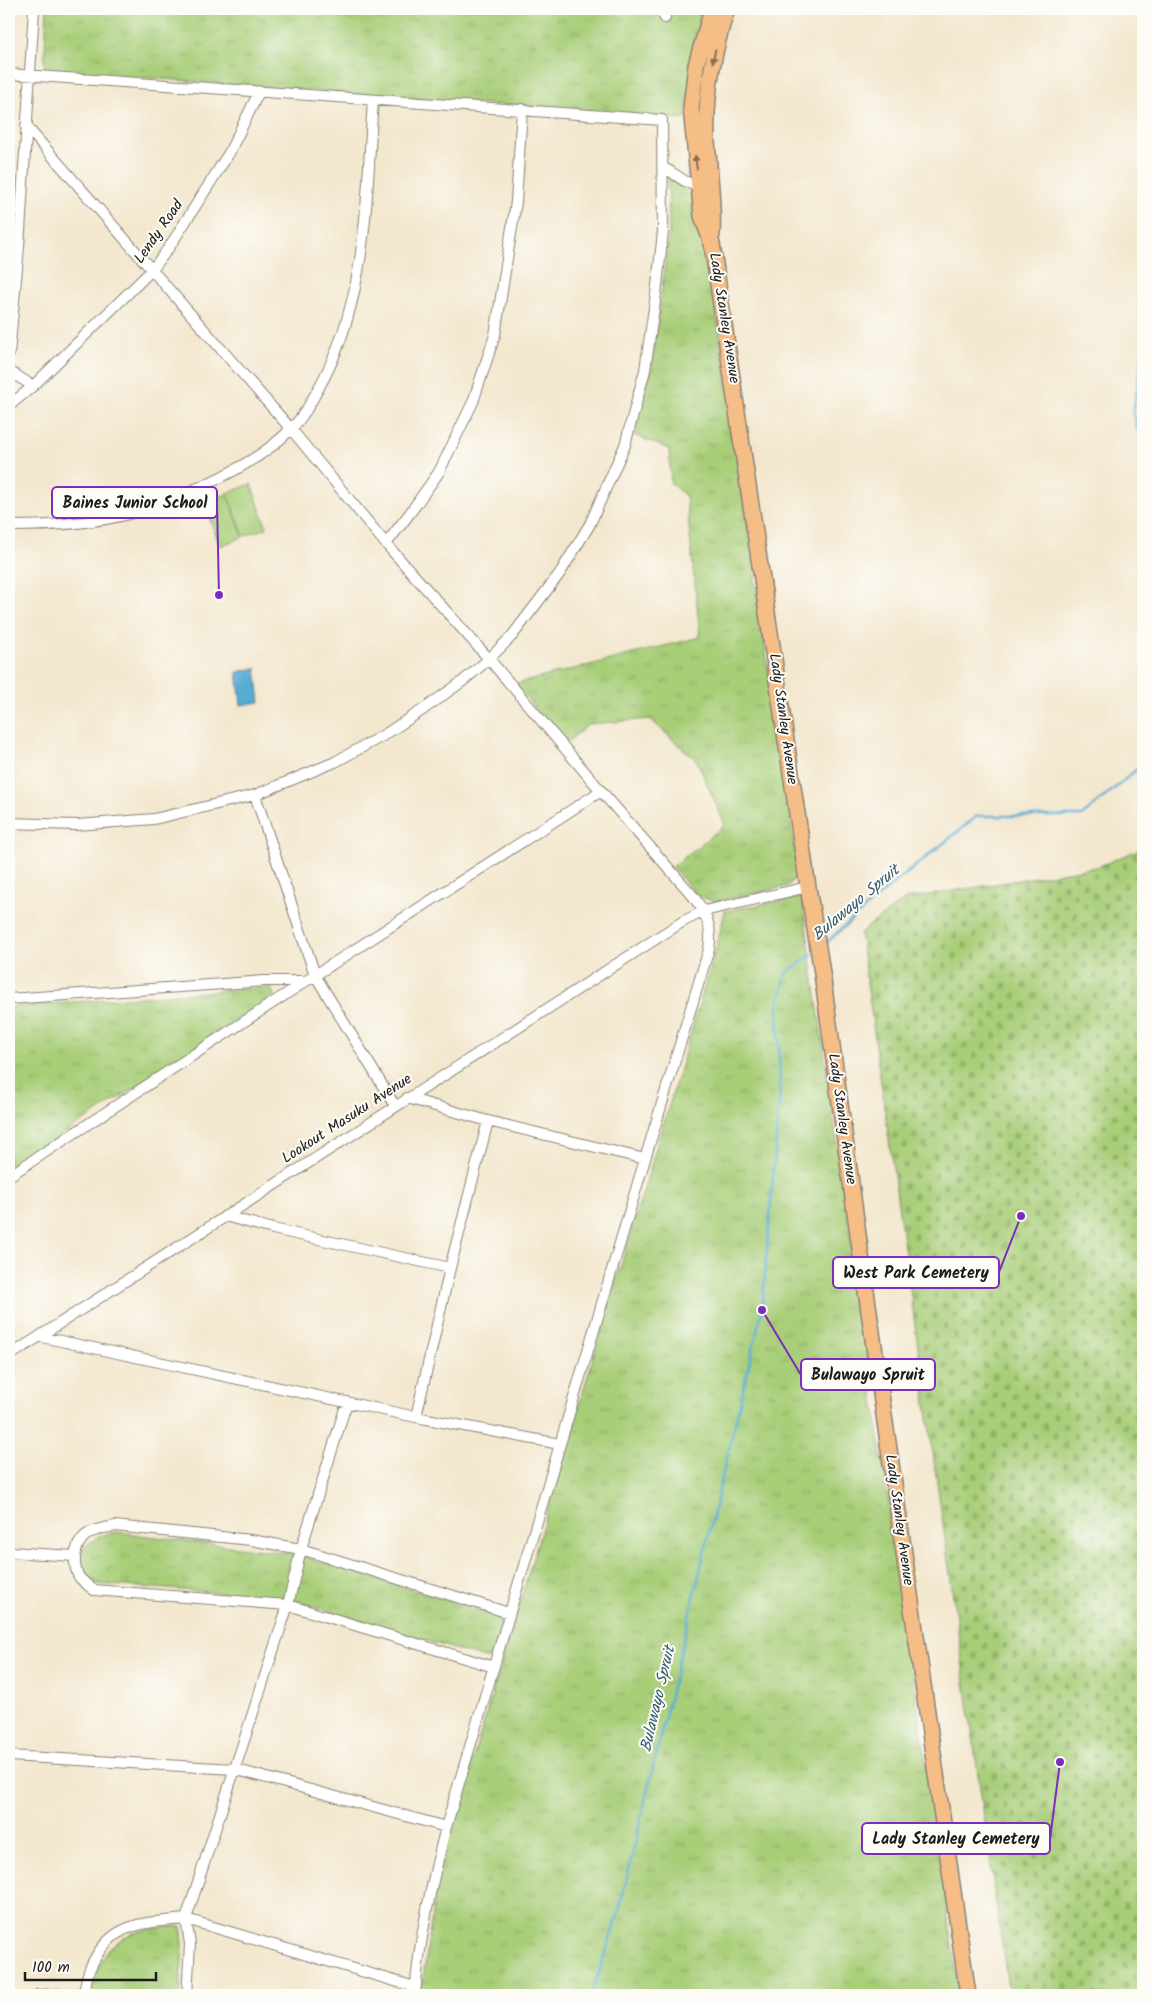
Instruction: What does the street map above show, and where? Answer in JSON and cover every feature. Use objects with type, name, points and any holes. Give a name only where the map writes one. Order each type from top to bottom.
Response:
[{"type":"highway","name":"Lady Stanley Avenue","points":[[705,184],[691,108],[696,66],[712,9]]},
{"type":"highway","name":"Lady Stanley Avenue","points":[[727,9],[718,37],[710,78],[702,216],[712,244],[808,888],[822,966],[862,1263],[968,1995]]},
{"type":"street","points":[[9,354],[14,246],[26,126],[34,9]]},
{"type":"street","points":[[9,74],[662,120],[663,232],[645,370],[625,445],[590,524],[560,573],[512,636],[489,659],[424,709],[384,735],[334,762],[254,795],[154,818],[77,825],[9,823]]},
{"type":"street","name":"Lendy Road","points":[[9,406],[33,386],[152,270],[170,246],[229,153],[259,92]]},
{"type":"street","points":[[9,526],[50,525],[136,512],[171,500],[247,463],[291,429],[304,414],[323,382],[336,354],[349,314],[361,262],[373,100]]},
{"type":"street","points":[[386,544],[439,472],[473,402],[496,334],[516,202],[522,109]]},
{"type":"street","points":[[26,126],[291,429],[386,544],[489,659],[601,792],[693,896],[704,911],[710,925],[711,937],[709,949],[446,1827],[431,1885],[420,1946],[415,1991],[186,1920],[148,1922],[121,1930],[102,1946],[90,1968],[85,1994],[37,1995]]},
{"type":"street","points":[[662,167],[672,171],[689,184],[705,184]]},
{"type":"street","points":[[9,371],[33,386]]},
{"type":"street","points":[[9,1176],[306,980],[601,792]]},
{"type":"street","points":[[254,795],[315,975],[395,1106]]},
{"type":"street","name":"Lookout Masuku Avenue","points":[[9,1356],[42,1337],[225,1216],[682,922],[704,911],[808,888]]},
{"type":"street","points":[[9,998],[264,980],[306,980]]},
{"type":"street","points":[[408,1098],[488,1121],[645,1159]]},
{"type":"street","points":[[416,1417],[450,1268],[488,1121]]},
{"type":"street","points":[[225,1216],[274,1229],[450,1268]]},
{"type":"street","points":[[42,1337],[416,1417],[560,1444]]},
{"type":"street","points":[[187,1995],[190,1944],[186,1920],[288,1604],[302,1549],[347,1402]]},
{"type":"street","points":[[494,1667],[288,1604],[94,1590],[79,1576],[74,1556],[85,1535],[115,1526],[251,1540],[302,1549],[509,1613]]},
{"type":"street","points":[[9,1552],[74,1556]]},
{"type":"street","points":[[9,1756],[234,1770],[446,1827]]},
{"type":"green space","points":[[47,9],[701,9],[685,119],[44,70]]},
{"type":"green space","points":[[668,175],[683,189],[693,192],[707,249],[796,859],[796,876],[788,886],[715,902],[697,895],[672,867],[725,825],[697,761],[650,719],[589,724],[565,744],[515,684],[700,637],[686,496],[671,484],[669,449],[631,434],[652,368],[669,233]]},
{"type":"green space","points":[[251,484],[267,528],[244,536],[227,493]]},
{"type":"green space","points":[[227,494],[243,537],[220,546],[203,502]]},
{"type":"green space","points":[[1143,848],[1143,1995],[1009,1995],[860,933],[905,899],[1097,867]]},
{"type":"green space","points":[[802,897],[959,1995],[432,1995],[422,1987],[436,1886],[716,949],[725,911]]},
{"type":"green space","points":[[271,987],[274,996],[9,1170],[9,1007]]},
{"type":"green space","points":[[116,1532],[295,1554],[502,1617],[491,1660],[282,1597],[97,1584],[83,1571],[79,1554],[95,1539]]},
{"type":"green space","points":[[181,1926],[183,1943],[180,1995],[93,1995],[94,1982],[99,1966],[108,1951],[116,1943],[125,1937],[146,1930]]},
{"type":"water","points":[[256,668],[260,702],[241,705],[237,672]]},
{"type":"waterway","name":"Bulawayo Spruit","points":[[1143,351],[1133,413],[1143,448]]},
{"type":"waterway","name":"Bulawayo Spruit","points":[[824,945],[875,899],[977,816],[1082,816],[1143,764]]},
{"type":"waterway","name":"Bulawayo Spruit","points":[[591,1995],[617,1919],[762,1310],[780,1092],[778,1008],[786,973],[814,953]]},
{"type":"place","name":"Baines Junior School","points":[[219,595]]},
{"type":"place","name":"West Park Cemetery","points":[[1021,1216]]},
{"type":"place","name":"Bulawayo Spruit","points":[[762,1310]]},
{"type":"place","name":"Lady Stanley Cemetery","points":[[1060,1762]]}]
